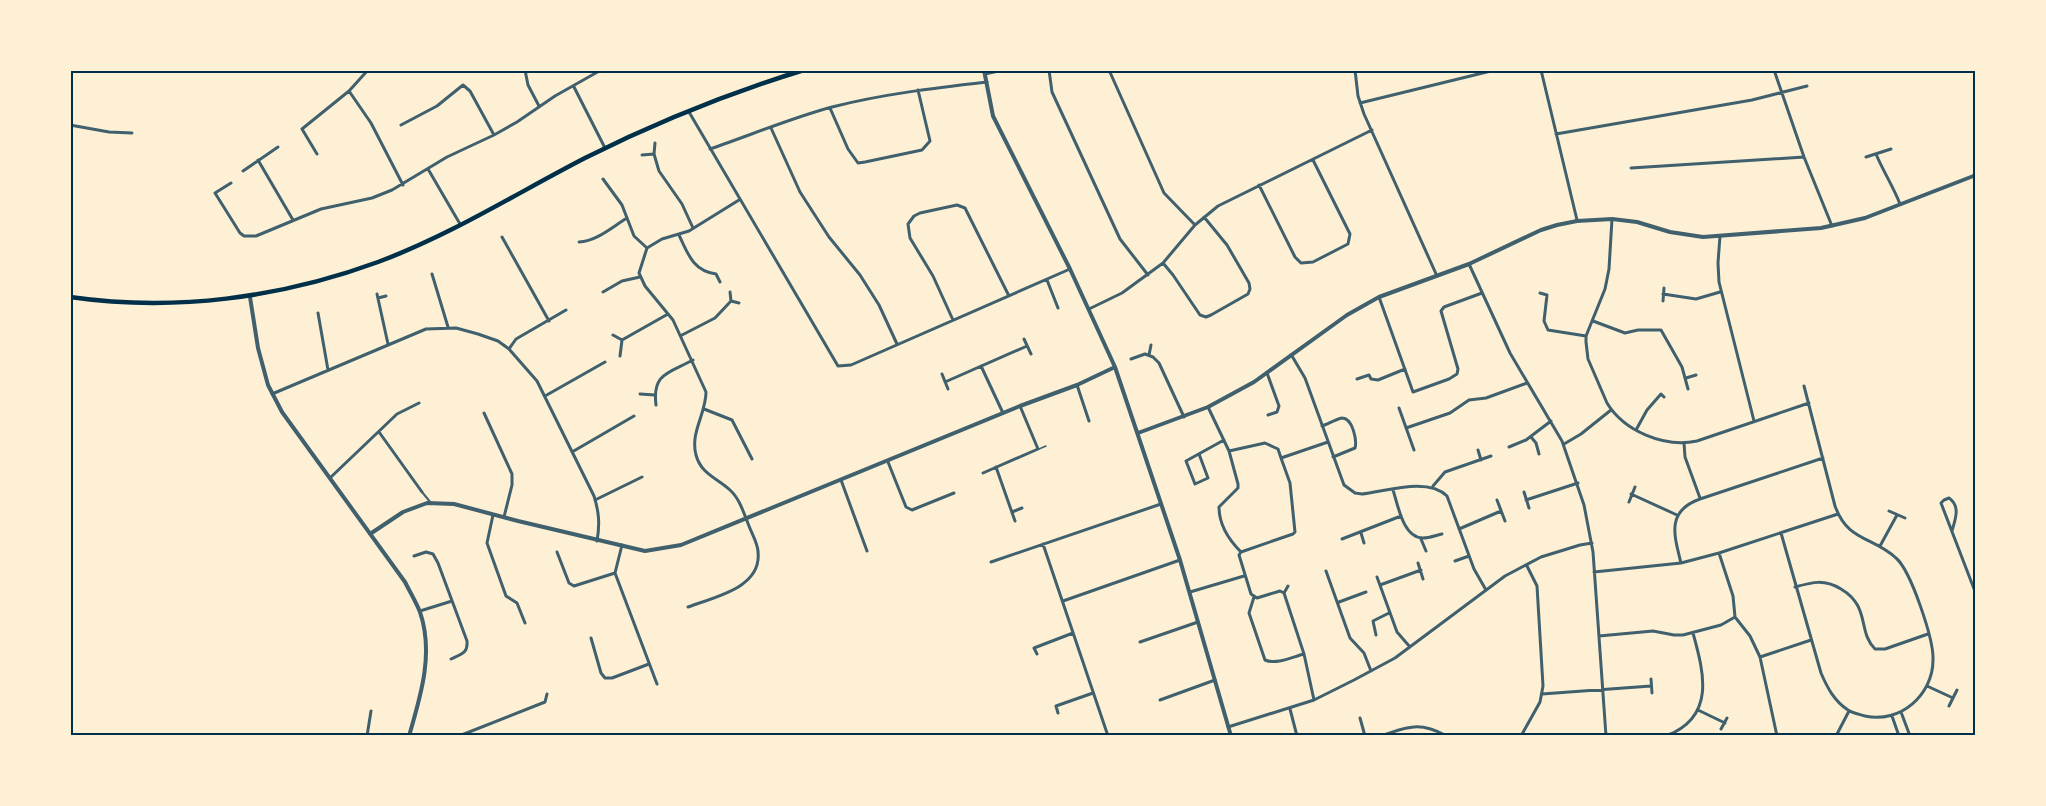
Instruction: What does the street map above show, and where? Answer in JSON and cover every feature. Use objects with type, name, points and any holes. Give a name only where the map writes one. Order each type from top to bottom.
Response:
[{"type":"main road","points":[[70,297],[122,302],[195,303],[250,297],[298,286],[378,262],[460,225],[605,148],[689,112],[804,70]]},
{"type":"street","points":[[317,154],[302,129],[349,91],[368,70]]},
{"type":"street","points":[[525,70],[528,85],[539,106]]},
{"type":"street","points":[[231,183],[215,193],[243,236],[256,236],[328,207],[372,198],[403,185],[447,156],[494,135],[600,70]]},
{"type":"street","points":[[1003,70],[985,72],[993,116],[1070,269],[1115,367],[1180,560],[1231,735]]},
{"type":"street","points":[[1049,70],[1052,92],[1120,239],[1148,275]]},
{"type":"street","points":[[1109,70],[1164,193],[1195,225]]},
{"type":"street","points":[[1355,70],[1360,103],[1437,276]]},
{"type":"street","points":[[1360,103],[1495,70]]},
{"type":"street","points":[[1552,70],[1541,71],[1577,221]]},
{"type":"street","points":[[1774,70],[1804,157],[1832,226]]},
{"type":"street","points":[[710,149],[830,108],[918,90],[987,82]]},
{"type":"street","points":[[401,125],[437,106],[463,85],[470,91],[494,135]]},
{"type":"street","points":[[1556,134],[1752,100],[1807,86]]},
{"type":"street","points":[[574,87],[605,148]]},
{"type":"street","points":[[830,108],[848,149],[858,163],[865,162],[927,147],[930,141],[918,90]]},
{"type":"street","points":[[349,91],[367,116],[403,185]]},
{"type":"street","points":[[689,112],[838,366],[851,365],[1070,269]]},
{"type":"street","points":[[70,125],[109,132],[132,133]]},
{"type":"street","points":[[771,128],[800,192],[829,237],[860,275],[879,305],[897,344]]},
{"type":"street","points":[[1089,309],[1122,293],[1148,275],[1163,263],[1195,225],[1218,206],[1372,130]]},
{"type":"street","points":[[655,143],[654,154],[659,171],[682,204],[693,228]]},
{"type":"street","points":[[243,171],[278,147]]},
{"type":"street","points":[[1866,157],[1891,148]]},
{"type":"street","points":[[642,155],[654,154]]},
{"type":"street","points":[[1876,154],[1882,171],[1892,183],[1900,204]]},
{"type":"street","points":[[1631,168],[1804,157]]},
{"type":"street","points":[[258,160],[293,220]]},
{"type":"street","points":[[1259,185],[1295,257],[1301,263],[1313,262],[1348,244],[1350,234],[1313,160]]},
{"type":"street","points":[[428,169],[460,225]]},
{"type":"street","points":[[1138,434],[1208,407],[1267,373],[1347,315],[1379,297],[1470,264],[1541,230],[1577,221],[1612,219],[1637,222],[1691,236],[1720,236],[1832,226],[1865,218],[1976,175]]},
{"type":"street","points":[[603,179],[622,205],[634,236],[647,248]]},
{"type":"street","points":[[688,607],[749,581],[759,552],[738,498],[731,490],[707,474],[699,463],[695,432],[704,409],[706,392],[681,335],[640,277],[641,263],[647,248],[655,242],[693,228],[739,200]]},
{"type":"street","points":[[953,320],[933,276],[909,234],[910,219],[920,213],[957,205],[965,208],[1009,296]]},
{"type":"street","points":[[1163,263],[1200,315],[1206,317],[1211,315],[1248,294],[1249,283],[1227,245],[1204,217]]},
{"type":"street","points":[[579,242],[595,239],[627,218]]},
{"type":"street","points":[[1612,219],[1609,269],[1605,289],[1586,336],[1586,352],[1612,410],[1625,423],[1656,439],[1684,443],[1809,403]]},
{"type":"street","points":[[678,234],[696,265],[708,273],[716,274],[720,282]]},
{"type":"street","points":[[1720,236],[1718,264],[1721,292],[1754,422]]},
{"type":"street","points":[[502,237],[549,321]]},
{"type":"street","points":[[1470,264],[1510,353],[1564,444],[1578,483],[1592,543],[1606,735]]},
{"type":"street","points":[[440,276],[432,276],[448,328]]},
{"type":"street","points":[[603,292],[622,281],[640,277]]},
{"type":"street","points":[[1047,280],[1058,308]]},
{"type":"street","points":[[1663,301],[1664,288]]},
{"type":"street","points":[[681,335],[716,318],[731,301],[730,292]]},
{"type":"street","points":[[1663,294],[1696,299],[1721,292]]},
{"type":"street","points":[[1379,297],[1413,392],[1457,374],[1458,369],[1441,311],[1444,307],[1482,293]]},
{"type":"street","points":[[1540,293],[1547,295],[1544,321],[1548,330],[1586,336]]},
{"type":"street","points":[[386,296],[377,296],[388,344]]},
{"type":"street","points":[[250,297],[258,348],[272,394],[282,412],[405,582],[420,611],[425,634],[426,666],[418,706],[409,735]]},
{"type":"street","points":[[731,301],[739,303]]},
{"type":"street","points":[[509,349],[516,339],[566,310]]},
{"type":"street","points":[[318,313],[328,370]]},
{"type":"street","points":[[622,340],[668,314]]},
{"type":"street","points":[[320,320],[327,319]]},
{"type":"street","points":[[1593,321],[1625,333],[1661,330],[1685,378],[1688,389]]},
{"type":"street","points":[[272,394],[426,329],[448,328],[498,341],[509,349],[537,381],[545,396],[595,500],[600,525],[597,541]]},
{"type":"street","points":[[613,336],[622,340]]},
{"type":"street","points":[[1024,339],[1031,354]]},
{"type":"street","points":[[620,356],[622,340]]},
{"type":"street","points":[[1149,355],[1151,345]]},
{"type":"street","points":[[945,382],[1027,346]]},
{"type":"street","points":[[1131,359],[1149,355],[1159,363],[1184,417]]},
{"type":"street","points":[[1292,356],[1305,378],[1344,485],[1355,493],[1424,485],[1441,489],[1447,496],[1474,569],[1486,591]]},
{"type":"street","points":[[656,405],[656,383],[660,378],[693,360]]},
{"type":"street","points":[[545,396],[605,362]]},
{"type":"street","points":[[598,366],[601,372]]},
{"type":"street","points":[[981,366],[1003,414]]},
{"type":"street","points":[[370,534],[403,512],[431,503],[454,504],[597,541],[645,551],[667,549],[888,462],[1020,406],[1077,385],[1115,367]]},
{"type":"street","points":[[1357,378],[1369,375],[1378,380],[1405,369]]},
{"type":"street","points":[[1267,373],[1280,406],[1277,412],[1268,415]]},
{"type":"street","points":[[942,374],[948,389]]},
{"type":"street","points":[[1685,378],[1696,375]]},
{"type":"street","points":[[1406,428],[1456,410],[1469,400],[1486,399],[1527,383]]},
{"type":"street","points":[[1077,385],[1089,421]]},
{"type":"street","points":[[1780,533],[1827,688],[1849,711],[1871,717],[1892,716],[1920,698],[1927,686],[1933,659],[1928,634],[1911,581],[1899,560],[1880,546],[1847,529],[1838,514],[1804,386]]},
{"type":"street","points":[[640,394],[655,395]]},
{"type":"street","points":[[1636,430],[1652,404],[1661,394],[1664,397]]},
{"type":"street","points":[[331,477],[397,414],[419,403]]},
{"type":"street","points":[[982,473],[1038,449],[1020,406]]},
{"type":"street","points":[[1208,407],[1229,451],[1238,489],[1219,507],[1219,510],[1227,537],[1241,552]]},
{"type":"street","points":[[1398,408],[1414,450]]},
{"type":"street","points":[[704,409],[732,420],[752,459]]},
{"type":"street","points":[[1564,444],[1612,410]]},
{"type":"street","points":[[484,413],[512,474],[512,485],[504,518]]},
{"type":"street","points":[[625,413],[629,419]]},
{"type":"street","points":[[572,452],[634,417]]},
{"type":"street","points":[[1322,426],[1345,419],[1351,424],[1357,445],[1333,457]]},
{"type":"street","points":[[1509,447],[1531,437],[1538,429],[1551,421]]},
{"type":"street","points":[[379,432],[431,503]]},
{"type":"street","points":[[1531,437],[1536,443],[1539,454]]},
{"type":"street","points":[[1199,454],[1208,478],[1195,484],[1186,461],[1224,440]]},
{"type":"street","points":[[1281,458],[1328,442]]},
{"type":"street","points":[[1229,451],[1265,443],[1278,449],[1290,483],[1295,532],[1241,552]]},
{"type":"street","points":[[1684,443],[1685,457],[1700,499]]},
{"type":"street","points":[[1478,450],[1481,460]]},
{"type":"street","points":[[1433,486],[1445,472],[1491,456]]},
{"type":"street","points":[[1681,563],[1674,531],[1677,515],[1687,505],[1823,458]]},
{"type":"street","points":[[888,462],[906,507],[912,510],[954,493]]},
{"type":"street","points":[[996,467],[1015,521]]},
{"type":"street","points":[[595,500],[642,477]]},
{"type":"street","points":[[841,480],[867,551]]},
{"type":"street","points":[[1527,500],[1578,483]]},
{"type":"street","points":[[1629,502],[1635,487]]},
{"type":"street","points":[[1393,490],[1401,516],[1409,530],[1421,538],[1426,551]]},
{"type":"street","points":[[1524,492],[1529,508]]},
{"type":"street","points":[[1631,494],[1677,515]]},
{"type":"street","points":[[1952,531],[1957,510],[1954,501],[1949,498],[1941,503],[1976,594]]},
{"type":"street","points":[[1497,500],[1505,521]]},
{"type":"street","points":[[991,562],[1161,504]]},
{"type":"street","points":[[1011,512],[1022,508]]},
{"type":"street","points":[[1459,529],[1501,511]]},
{"type":"street","points":[[1889,511],[1905,518]]},
{"type":"street","points":[[1594,572],[1681,563],[1838,514]]},
{"type":"street","points":[[494,515],[487,543],[506,596],[518,603],[525,623]]},
{"type":"street","points":[[1880,546],[1897,515]]},
{"type":"street","points":[[1342,539],[1401,516]]},
{"type":"street","points":[[1361,533],[1364,543]]},
{"type":"street","points":[[1421,538],[1443,534]]},
{"type":"street","points":[[1228,728],[1314,700],[1395,658],[1505,576],[1541,557],[1592,543]]},
{"type":"street","points":[[1043,544],[1108,735]]},
{"type":"street","points":[[622,545],[615,573],[657,684]]},
{"type":"street","points":[[414,556],[426,552],[433,554],[467,641],[468,649],[465,653],[451,659]]},
{"type":"street","points":[[557,552],[569,583],[574,586],[615,573]]},
{"type":"street","points":[[1241,552],[1239,560],[1254,597]]},
{"type":"street","points":[[1719,553],[1733,596],[1735,617],[1750,636],[1760,657],[1777,735]]},
{"type":"street","points":[[1455,561],[1469,556]]},
{"type":"street","points":[[1063,601],[1180,560]]},
{"type":"street","points":[[1418,563],[1424,579]]},
{"type":"street","points":[[1521,735],[1538,708],[1542,694],[1537,586],[1527,566]]},
{"type":"street","points":[[1380,585],[1421,570]]},
{"type":"street","points":[[1326,571],[1350,638],[1364,653],[1371,671]]},
{"type":"street","points":[[1190,592],[1244,576]]},
{"type":"street","points":[[1377,577],[1397,632],[1410,647]]},
{"type":"street","points":[[1795,588],[1822,581],[1850,594],[1859,606],[1870,643],[1875,649],[1885,649],[1928,634]]},
{"type":"street","points":[[1288,586],[1284,593],[1304,654],[1314,700]]},
{"type":"street","points":[[1254,597],[1280,591],[1284,593]]},
{"type":"street","points":[[1339,602],[1366,592]]},
{"type":"street","points":[[1254,597],[1248,613],[1265,660],[1275,662],[1304,654]]},
{"type":"street","points":[[420,611],[452,601]]},
{"type":"street","points":[[1376,635],[1373,621],[1389,612]]},
{"type":"street","points":[[1599,636],[1642,631],[1674,635],[1693,633],[1721,625],[1735,617]]},
{"type":"street","points":[[1140,642],[1198,622]]},
{"type":"street","points":[[1037,654],[1034,648],[1072,633]]},
{"type":"street","points":[[1666,735],[1683,726],[1698,710],[1704,690],[1693,633]]},
{"type":"street","points":[[591,638],[601,673],[605,678],[612,678],[649,664]]},
{"type":"street","points":[[1760,657],[1811,640]]},
{"type":"street","points":[[1652,679],[1652,693]]},
{"type":"street","points":[[1160,700],[1215,680]]},
{"type":"street","points":[[1542,694],[1651,686]]},
{"type":"street","points":[[1927,686],[1953,698]]},
{"type":"street","points":[[1949,706],[1957,690]]},
{"type":"street","points":[[1058,713],[1056,706],[1093,693]]},
{"type":"street","points":[[459,735],[469,734],[544,702],[547,694]]},
{"type":"street","points":[[1290,709],[1297,735]]},
{"type":"street","points":[[1698,710],[1725,723]]},
{"type":"street","points":[[367,735],[371,711]]},
{"type":"street","points":[[1836,735],[1849,711]]},
{"type":"street","points":[[1901,712],[1910,735]]},
{"type":"street","points":[[1892,716],[1899,735]]},
{"type":"street","points":[[1360,718],[1365,735]]},
{"type":"street","points":[[1721,729],[1727,718]]},
{"type":"street","points":[[1380,735],[1416,725],[1426,726],[1447,735]]},
{"type":"lane","points":[[1038,449],[1046,446]]}]
